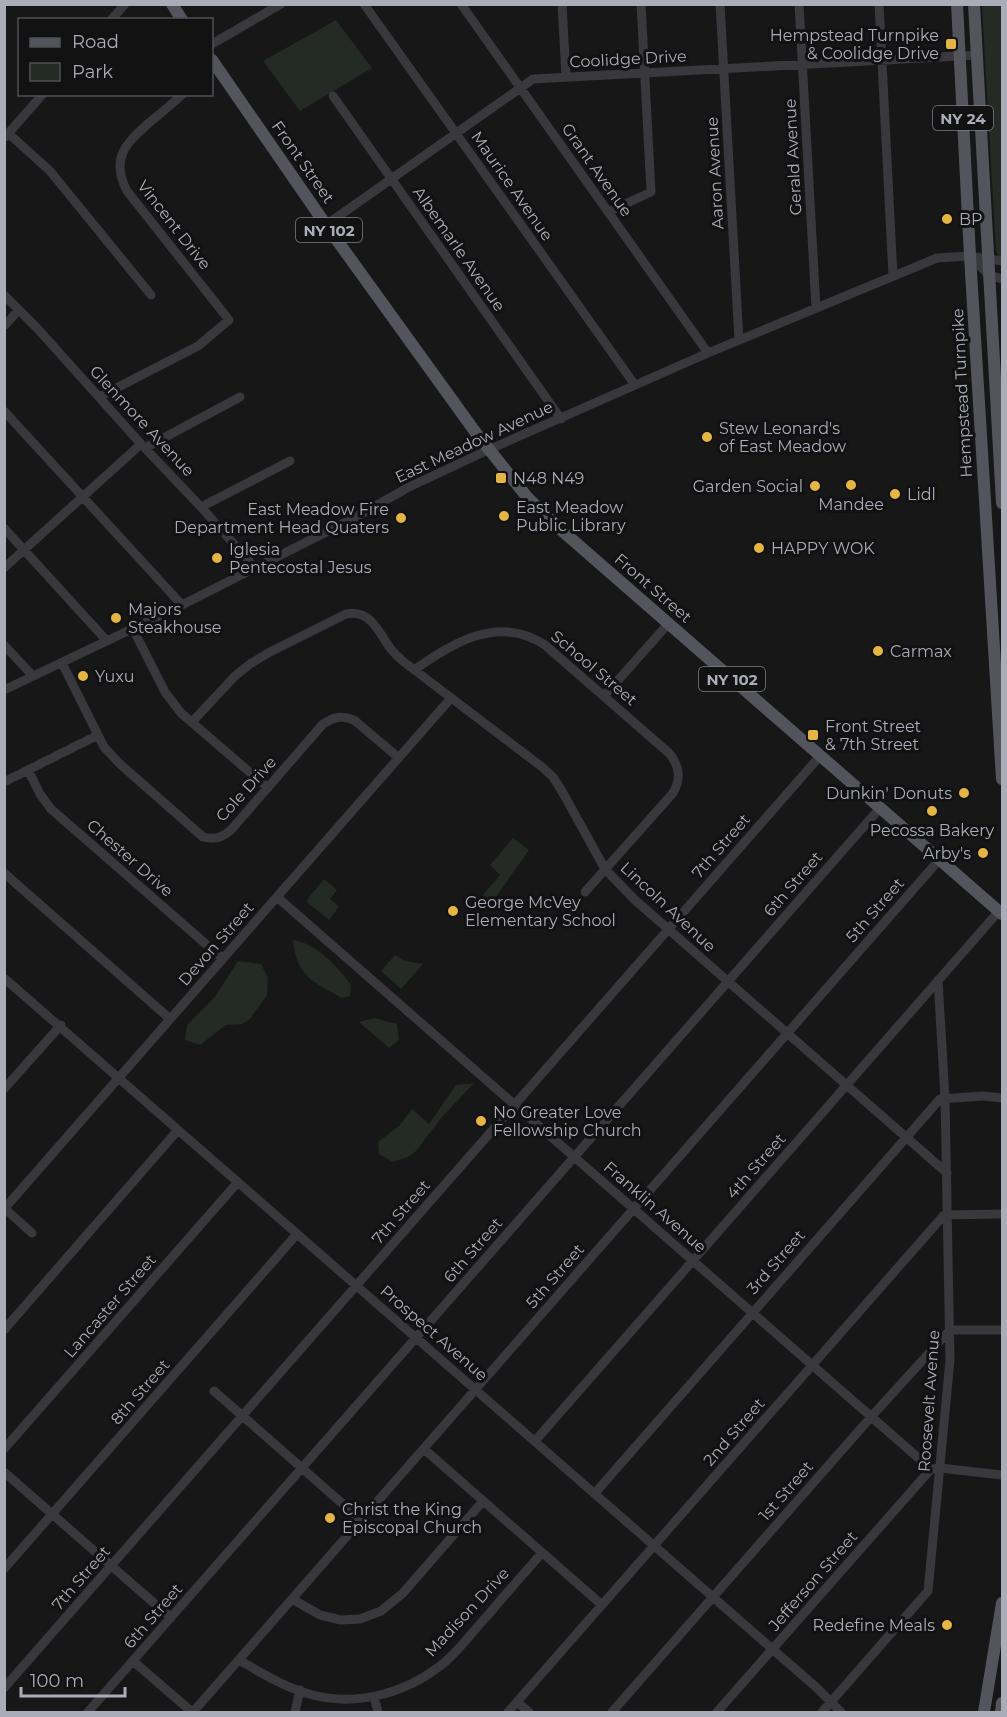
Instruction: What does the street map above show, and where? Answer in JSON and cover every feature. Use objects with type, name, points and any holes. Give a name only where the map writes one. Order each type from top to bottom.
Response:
[{"type":"main road","points":[[171,4],[181,18]]},
{"type":"main road","name":"Hempstead Turnpike","points":[[957,4],[970,256],[1000,711],[1002,779]]},
{"type":"main road","name":"Hempstead Turnpike","points":[[974,4],[989,275],[998,353],[1002,503]]},
{"type":"main road","name":"Front Street","points":[[213,66],[488,450],[528,497],[668,624],[1001,913]]},
{"type":"main road","points":[[984,1713],[1000,1636],[1002,1603]]},
{"type":"main road","points":[[1001,1713],[1002,1703]]},
{"type":"street","points":[[113,18],[125,4]]},
{"type":"street","points":[[213,43],[281,4]]},
{"type":"street","name":"Maurice Avenue","points":[[364,4],[635,385]]},
{"type":"street","name":"Grant Avenue","points":[[461,4],[708,353]]},
{"type":"street","points":[[562,4],[566,77]]},
{"type":"street","points":[[608,212],[651,192],[641,4]]},
{"type":"street","name":"Aaron Avenue","points":[[720,4],[739,340]]},
{"type":"street","name":"Gerald Avenue","points":[[799,4],[816,308]]},
{"type":"street","points":[[879,4],[893,276]]},
{"type":"street","name":"Coolidge Drive","points":[[326,225],[533,79],[977,55]]},
{"type":"street","points":[[41,96],[7,135],[50,171],[151,295]]},
{"type":"street","name":"Vincent Drive","points":[[99,397],[198,346],[229,320],[127,191],[120,169],[122,153],[132,138],[181,96]]},
{"type":"street","name":"Albemarle Avenue","points":[[333,96],[561,418]]},
{"type":"street","points":[[970,256],[989,275],[1002,279]]},
{"type":"street","name":"East Meadow Avenue","points":[[4,690],[183,605],[354,518],[409,487],[708,353],[937,258],[970,256],[1002,261]]},
{"type":"street","name":"Glenmore Avenue","points":[[4,295],[255,568]]},
{"type":"street","points":[[4,326],[19,310]]},
{"type":"street","points":[[4,568],[83,496],[143,446],[240,397]]},
{"type":"street","points":[[4,411],[183,605]]},
{"type":"street","points":[[201,507],[290,461]]},
{"type":"street","points":[[4,528],[107,641]]},
{"type":"street","name":"Lincoln Avenue","points":[[192,722],[250,664],[346,614],[354,612],[363,615],[372,621],[391,649],[404,662],[553,777],[605,869],[635,900],[947,1173]]},
{"type":"street","points":[[604,696],[668,624]]},
{"type":"street","points":[[133,629],[165,692],[181,713],[268,788]]},
{"type":"street","name":"School Street","points":[[414,670],[437,654],[473,636],[489,632],[509,632],[526,636],[545,645],[670,754],[679,774],[673,793],[605,869]]},
{"type":"street","points":[[4,645],[33,676]]},
{"type":"street","name":"Cole Drive","points":[[62,663],[104,747],[120,764],[203,837],[212,839],[226,834],[323,724],[336,717],[345,716],[354,720],[399,758]]},
{"type":"street","name":"Devon Street","points":[[5,1209],[451,698]]},
{"type":"street","points":[[4,782],[98,735]]},
{"type":"street","name":"7th Street","points":[[4,1688],[820,756]]},
{"type":"street","name":"Chester Drive","points":[[28,770],[40,794],[51,809],[223,959]]},
{"type":"street","name":"6th Street","points":[[88,1713],[880,808]]},
{"type":"street","name":"5th Street","points":[[193,1713],[939,860]]},
{"type":"street","points":[[585,892],[605,869]]},
{"type":"street","points":[[4,873],[170,1019]]},
{"type":"street","name":"Franklin Avenue","points":[[277,897],[871,1417],[936,1469]]},
{"type":"street","name":"4th Street","points":[[535,1442],[938,980],[1001,913]]},
{"type":"street","name":"Prospect Avenue","points":[[4,978],[61,1025],[178,1130],[773,1649],[841,1713]]},
{"type":"street","name":"Roosevelt Avenue","points":[[822,1713],[928,1592],[936,1469],[950,1360],[945,1098],[938,980]]},
{"type":"street","points":[[4,1089],[61,1025]]},
{"type":"street","points":[[945,1098],[984,1096],[1002,1098]]},
{"type":"street","name":"3rd Street","points":[[595,1493],[906,1137],[940,1099],[945,1098]]},
{"type":"street","points":[[4,1330],[178,1130]]},
{"type":"street","name":"Lancaster Street","points":[[4,1449],[238,1182]]},
{"type":"street","points":[[5,1209],[32,1233]]},
{"type":"street","points":[[948,1215],[1002,1214]]},
{"type":"street","name":"2nd Street","points":[[508,1713],[944,1215],[948,1215]]},
{"type":"street","name":"8th Street","points":[[4,1569],[297,1234]]},
{"type":"street","points":[[950,1330],[1002,1330]]},
{"type":"street","name":"1st Street","points":[[612,1713],[950,1330]]},
{"type":"street","points":[[214,1391],[361,1520]]},
{"type":"street","points":[[424,1449],[602,1605]]},
{"type":"street","points":[[936,1469],[1002,1475]]},
{"type":"street","name":"Jefferson Street","points":[[717,1713],[936,1469]]},
{"type":"street","points":[[4,1473],[171,1618]]},
{"type":"street","points":[[292,1599],[320,1615],[341,1620],[360,1619],[381,1611],[403,1593],[483,1501]]},
{"type":"street","name":"Madison Drive","points":[[239,1660],[280,1683],[313,1695],[337,1698],[374,1697],[399,1689],[416,1682],[447,1660],[542,1553]]},
{"type":"street","points":[[134,1661],[193,1713]]},
{"type":"street","points":[[295,1713],[300,1690]]},
{"type":"street","points":[[374,1697],[378,1713]]},
{"type":"street","points":[[517,1702],[529,1713]]},
{"type":"green space","points":[[982,5],[1002,5],[1002,267],[996,250]]},
{"type":"green space","points":[[336,20],[372,68],[300,111],[263,61]]},
{"type":"green space","points":[[1002,267],[1002,314],[1001,314]]},
{"type":"green space","points":[[513,838],[529,850],[491,904],[482,896],[500,875],[490,865]]},
{"type":"green space","points":[[324,879],[337,890],[330,899],[339,907],[329,920],[306,901]]},
{"type":"green space","points":[[293,940],[310,946],[333,964],[351,985],[350,996],[342,998],[308,977],[298,962]]},
{"type":"green space","points":[[395,955],[405,961],[423,964],[401,989],[381,971]]},
{"type":"green space","points":[[238,961],[261,964],[268,978],[267,995],[249,1020],[242,1024],[226,1025],[200,1045],[185,1040],[187,1025],[214,998]]},
{"type":"green space","points":[[374,1018],[397,1024],[399,1040],[389,1048],[359,1022]]},
{"type":"green space","points":[[474,1083],[442,1117],[416,1151],[408,1157],[393,1162],[379,1154],[378,1142],[399,1126],[412,1109],[429,1124],[456,1085]]},
{"type":"place","name":"Hempstead Turnpike & Coolidge Drive","points":[[951,44]]},
{"type":"place","name":"BP","points":[[947,219]]},
{"type":"place","name":"Stew Leonard's of East Meadow","points":[[707,437]]},
{"type":"place","name":"N48 N49","points":[[501,478]]},
{"type":"place","name":"Mandee","points":[[851,485]]},
{"type":"place","name":"Garden Social","points":[[815,486]]},
{"type":"place","name":"Lidl","points":[[895,494]]},
{"type":"place","name":"East Meadow Public Library","points":[[504,516]]},
{"type":"place","name":"East Meadow Fire Department Head Quaters","points":[[401,518]]},
{"type":"place","name":"HAPPY WOK","points":[[759,548]]},
{"type":"place","name":"Iglesia Pentecostal Jesus","points":[[217,558]]},
{"type":"place","name":"Majors Steakhouse","points":[[116,618]]},
{"type":"place","name":"Carmax","points":[[878,651]]},
{"type":"place","name":"Yuxu","points":[[83,676]]},
{"type":"place","name":"Front Street & 7th Street","points":[[813,735]]},
{"type":"place","name":"Dunkin' Donuts","points":[[964,793]]},
{"type":"place","name":"Pecossa Bakery","points":[[932,811]]},
{"type":"place","name":"Arby's","points":[[983,853]]},
{"type":"place","name":"George McVey Elementary School","points":[[453,911]]},
{"type":"place","name":"No Greater Love Fellowship Church","points":[[481,1121]]},
{"type":"place","name":"Christ the King Episcopal Church","points":[[330,1518]]},
{"type":"place","name":"Redefine Meals","points":[[947,1625]]}]
